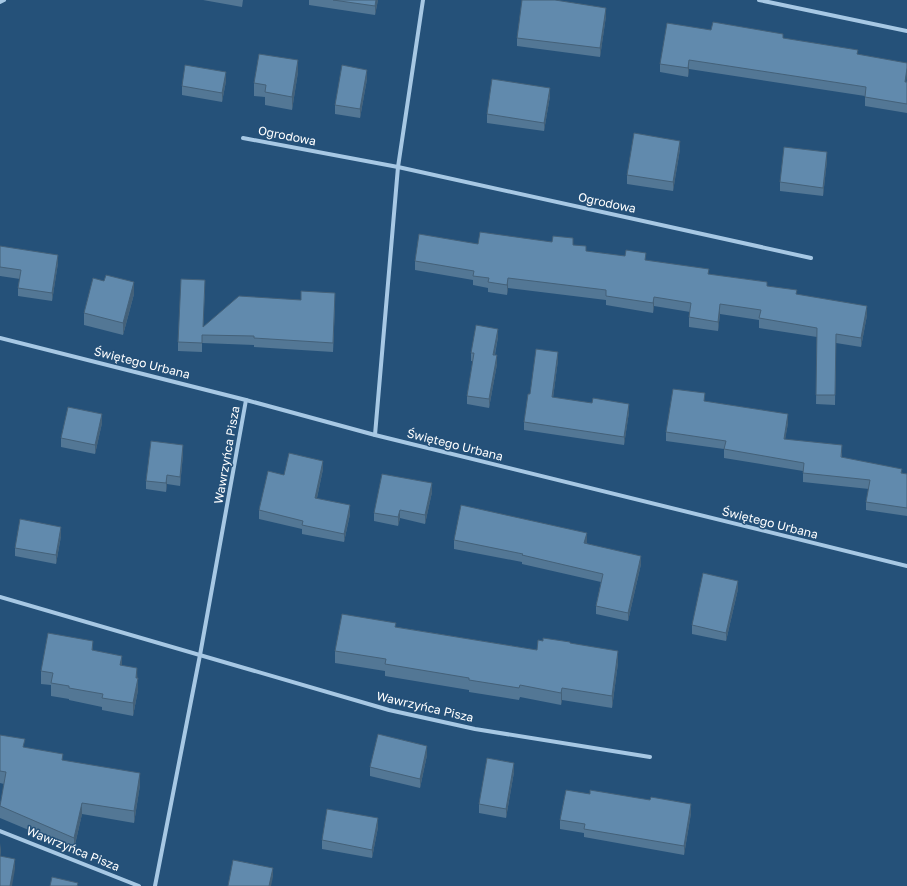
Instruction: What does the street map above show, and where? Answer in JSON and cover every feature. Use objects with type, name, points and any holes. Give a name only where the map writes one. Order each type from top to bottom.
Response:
[{"type":"street","points":[[0,2],[4,0]]},
{"type":"street","points":[[375,435],[398,167],[423,0]]},
{"type":"street","points":[[759,0],[907,31]]},
{"type":"street","name":"Ogrodowa","points":[[243,138],[398,167],[811,258]]},
{"type":"street","name":"Świętego Urbana","points":[[0,338],[246,400],[375,435],[907,566]]},
{"type":"street","name":"Wawrzyńca Pisza","points":[[155,886],[200,655],[246,400]]},
{"type":"street","name":"Wawrzyńca Pisza","points":[[0,597],[389,710],[475,729],[650,757]]},
{"type":"street","name":"Wawrzyńca Pisza","points":[[0,831],[139,886]]},
{"type":"building","points":[[333,0],[376,0],[375,6]]},
{"type":"building","points":[[522,0],[555,0],[606,8],[600,48],[517,38]]},
{"type":"building","points":[[713,22],[783,34],[783,38],[858,50],[857,54],[907,63],[905,82],[907,82],[907,104],[865,97],[866,87],[689,60],[688,68],[660,64],[667,23],[711,30]]},
{"type":"building","points":[[259,54],[298,60],[292,97],[265,92],[266,85],[254,83]]},
{"type":"building","points":[[185,65],[226,72],[222,93],[182,86]]},
{"type":"building","points":[[342,65],[367,70],[360,109],[335,105]]},
{"type":"building","points":[[492,79],[550,88],[544,123],[487,114]]},
{"type":"building","points":[[634,133],[680,141],[673,182],[627,175]]},
{"type":"building","points":[[784,147],[827,152],[823,188],[780,182]]},
{"type":"building","points":[[480,232],[552,242],[553,236],[573,238],[573,245],[586,246],[586,251],[625,256],[626,250],[646,253],[645,260],[709,269],[708,274],[767,282],[767,286],[797,290],[796,294],[867,306],[861,338],[836,334],[835,395],[816,395],[817,328],[759,318],[761,310],[720,304],[718,322],[689,317],[691,303],[654,297],[653,303],[606,296],[606,290],[508,278],[507,285],[488,282],[489,278],[473,276],[474,271],[415,261],[419,234],[478,244]]},
{"type":"building","points":[[0,246],[58,255],[52,293],[18,288],[21,270],[0,267]]},
{"type":"building","points":[[106,275],[134,282],[123,323],[84,313],[93,278],[104,281]]},
{"type":"building","points":[[181,279],[205,280],[203,327],[239,296],[301,300],[301,291],[335,293],[333,343],[254,338],[254,336],[202,335],[202,343],[178,342]]},
{"type":"building","points":[[476,325],[498,329],[493,355],[497,355],[489,399],[467,396],[474,353],[471,353]]},
{"type":"building","points":[[536,349],[558,352],[552,397],[592,403],[593,398],[629,404],[624,437],[524,422],[528,394],[530,394]]},
{"type":"building","points":[[673,389],[705,393],[704,401],[788,414],[784,439],[842,445],[841,457],[902,469],[901,473],[907,474],[907,508],[866,502],[870,480],[803,473],[804,463],[724,449],[726,441],[666,432]]},
{"type":"building","points":[[68,407],[102,414],[95,445],[61,438]]},
{"type":"building","points":[[151,441],[183,445],[180,477],[167,475],[166,483],[146,481]]},
{"type":"building","points":[[289,453],[323,461],[315,498],[350,505],[344,534],[302,525],[303,521],[259,510],[268,471],[284,475]]},
{"type":"building","points":[[382,474],[432,483],[425,515],[400,510],[398,517],[374,513]]},
{"type":"building","points":[[461,505],[587,533],[584,543],[641,556],[628,613],[596,606],[603,574],[522,555],[523,554],[454,540]]},
{"type":"building","points":[[20,519],[61,527],[56,555],[15,548]]},
{"type":"building","points":[[703,573],[738,581],[726,633],[692,625]]},
{"type":"building","points":[[342,614],[396,623],[395,627],[537,650],[538,640],[543,641],[543,638],[618,651],[612,696],[562,688],[561,693],[520,685],[519,688],[469,680],[469,678],[385,664],[386,659],[335,651]]},
{"type":"building","points":[[48,633],[93,641],[92,650],[122,656],[120,665],[137,668],[136,678],[138,678],[133,703],[102,698],[103,694],[51,683],[53,673],[41,671]]},
{"type":"building","points":[[378,734],[427,746],[420,779],[370,767]]},
{"type":"building","points":[[0,735],[25,739],[23,747],[63,754],[62,760],[140,773],[134,811],[82,803],[74,838],[0,806],[6,772],[0,771]]},
{"type":"building","points":[[487,758],[514,763],[506,809],[479,804]]},
{"type":"building","points":[[566,790],[590,794],[590,790],[650,800],[651,797],[691,804],[684,846],[584,829],[585,824],[560,820]]},
{"type":"building","points":[[327,809],[378,818],[372,850],[322,840]]},
{"type":"building","points":[[0,856],[15,859],[10,886],[0,886]]},
{"type":"building","points":[[233,860],[273,868],[269,886],[228,886]]},
{"type":"building","points":[[52,877],[78,883],[77,886],[50,886]]}]
